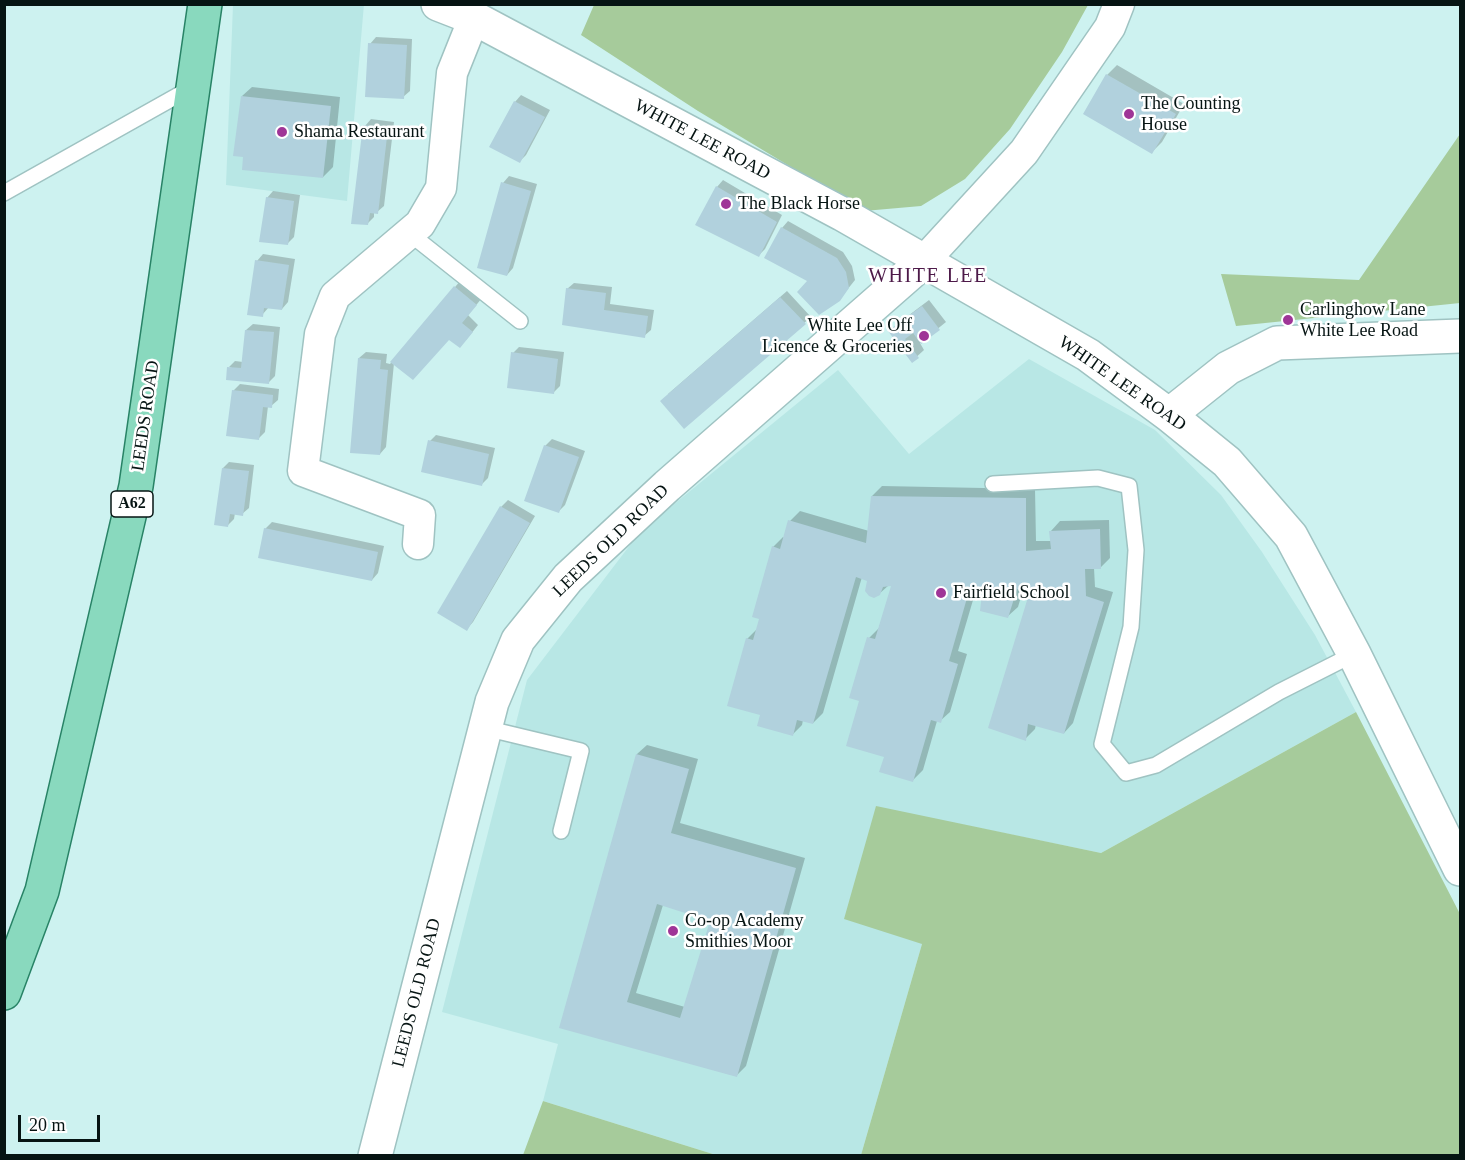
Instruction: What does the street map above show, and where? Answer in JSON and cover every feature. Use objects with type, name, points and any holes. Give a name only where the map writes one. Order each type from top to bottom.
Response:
[{"type":"main road","name":"LEEDS ROAD","points":[[4,993],[42,891],[136,486],[205,4]]},
{"type":"street","name":"WHITE LEE ROAD","points":[[438,4],[481,15],[842,214],[1088,355],[1169,415],[1227,462],[1291,536],[1354,654],[1461,869]]},
{"type":"street","points":[[923,262],[1024,152],[1110,27],[1119,4]]},
{"type":"street","points":[[418,544],[420,515],[292,470],[320,334],[335,296],[420,224],[441,188],[452,73],[481,15]]},
{"type":"street","name":"LEEDS OLD ROAD","points":[[375,1155],[492,702],[518,639],[568,578],[667,486],[923,262]]},
{"type":"street","points":[[1169,415],[1228,368],[1278,343],[1461,336]]},
{"type":"lane","points":[[4,194],[194,87]]},
{"type":"lane","points":[[409,234],[520,321]]},
{"type":"lane","points":[[993,484],[1098,478],[1129,486],[1136,550],[1131,627],[1102,744],[1126,773],[1156,765],[1279,692],[1354,654]]},
{"type":"lane","points":[[485,728],[581,751],[561,831]]},
{"type":"shaded area","points":[[364,4],[347,201],[226,185],[233,5]]},
{"type":"shaded area","name":"Fairfield School","points":[[1029,359],[1155,430],[1221,495],[1262,552],[1315,635],[1356,712],[1101,853],[876,807],[922,944],[861,1155],[716,1155],[543,1101],[558,1044],[442,1012],[527,680],[640,532],[838,370],[909,454]]},
{"type":"green space","points":[[594,5],[1088,5],[1062,52],[1010,129],[965,179],[921,206],[864,211],[698,111],[581,35]]},
{"type":"green space","points":[[1460,134],[1460,303],[1236,326],[1221,274],[1359,280]]},
{"type":"green space","points":[[1356,712],[1460,914],[1460,1155],[861,1155],[922,944],[844,919],[876,806],[1101,853]]},
{"type":"green space","points":[[543,1101],[716,1155],[523,1155]]},
{"type":"building","points":[[368,43],[407,45],[404,99],[365,97]]},
{"type":"building","name":"The Counting House","points":[[1106,74],[1176,114],[1152,154],[1083,114]]},
{"type":"building","name":"Shama Restaurant","points":[[241,96],[331,106],[323,178],[242,170],[243,157],[233,156]]},
{"type":"building","points":[[514,101],[545,117],[520,163],[489,147]]},
{"type":"building","points":[[363,125],[388,128],[378,214],[370,213],[368,225],[351,224]]},
{"type":"building","points":[[501,182],[531,191],[507,276],[477,268]]},
{"type":"building","name":"The Black Horse","points":[[716,186],[777,222],[759,257],[695,225]]},
{"type":"building","points":[[266,197],[294,201],[288,245],[259,242]]},
{"type":"building","points":[[781,227],[837,258],[846,272],[849,288],[840,301],[819,315],[797,292],[807,281],[764,258]]},
{"type":"building","points":[[255,260],[289,265],[282,310],[264,308],[263,317],[247,315]]},
{"type":"building","points":[[454,286],[477,305],[462,323],[473,332],[460,348],[449,340],[413,380],[390,362]]},
{"type":"building","points":[[566,288],[606,293],[604,310],[648,316],[645,338],[562,325]]},
{"type":"building","points":[[780,297],[806,324],[684,429],[660,401]]},
{"type":"building","name":"White Lee Off Licence & Groceries","points":[[922,306],[940,330],[921,344],[913,333],[905,339],[919,358],[912,363],[888,331]]},
{"type":"building","points":[[245,330],[274,332],[269,384],[226,380],[227,367],[241,368]]},
{"type":"building","points":[[511,352],[558,359],[554,394],[507,388]]},
{"type":"building","points":[[358,358],[381,360],[380,369],[388,370],[380,455],[350,453]]},
{"type":"building","points":[[232,390],[273,395],[272,408],[263,407],[259,440],[226,436]]},
{"type":"building","points":[[428,440],[489,454],[482,486],[421,472]]},
{"type":"building","points":[[544,445],[579,457],[559,513],[524,501]]},
{"type":"building","points":[[222,468],[249,471],[243,516],[230,514],[228,527],[214,525]]},
{"type":"building","points":[[871,496],[1026,498],[1026,551],[1051,549],[1049,531],[1100,529],[1101,569],[1085,569],[1086,596],[1104,602],[1064,734],[1028,724],[1026,741],[988,728],[1029,594],[1017,589],[1008,618],[980,611],[982,593],[969,591],[949,661],[958,664],[941,723],[931,720],[913,782],[879,772],[884,757],[846,746],[859,701],[849,698],[867,637],[875,639],[891,586],[883,587],[880,595],[874,598],[865,591],[867,581],[856,577],[813,724],[797,720],[793,736],[757,726],[760,715],[727,706],[746,638],[753,640],[759,619],[752,617],[772,546],[780,549],[788,520],[866,543]]},
{"type":"building","points":[[500,506],[530,523],[467,631],[437,613]]},
{"type":"building","points":[[264,528],[378,552],[372,581],[258,558]]},
{"type":"building","points":[[636,754],[689,769],[671,833],[796,868],[737,1077],[559,1028]],"holes":[[[657,904],[710,921],[680,1018],[627,1002]]]},
{"type":"place","name":"The Counting House","points":[[1129,114]]},
{"type":"place","name":"Shama Restaurant","points":[[282,132]]},
{"type":"place","name":"The Black Horse","points":[[726,204]]},
{"type":"place","name":"Carlinghow Lane White Lee Road","points":[[1288,320]]},
{"type":"place","name":"White Lee Off Licence & Groceries","points":[[924,336]]},
{"type":"place","name":"Fairfield School","points":[[941,593]]},
{"type":"place","name":"Co-op Academy Smithies Moor","points":[[673,931]]},
{"type":"district","name":"WHITE LEE","points":[[928,277]]}]
